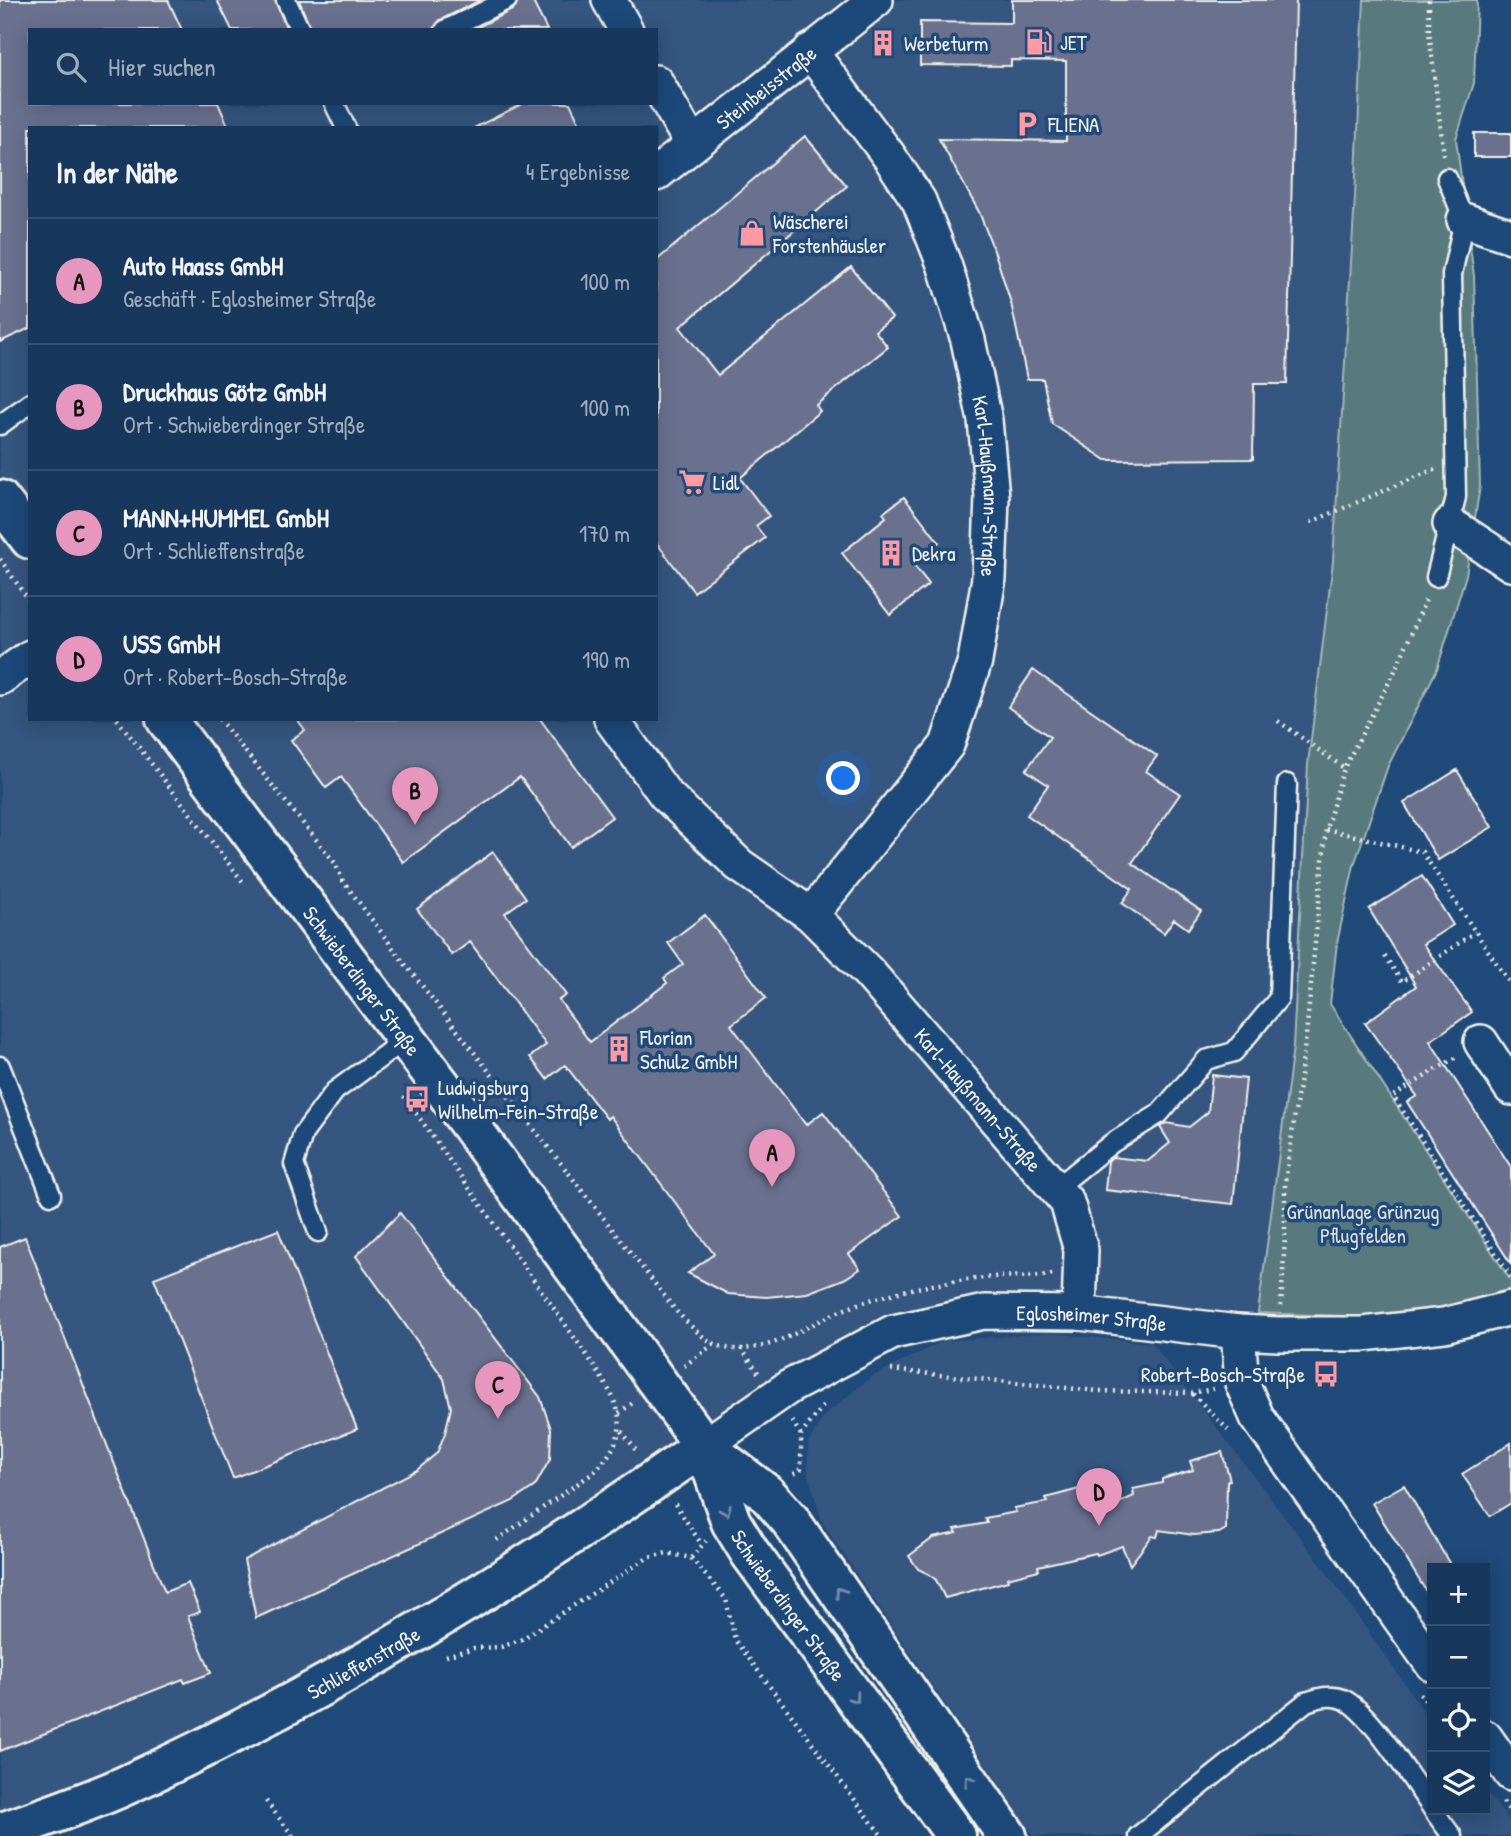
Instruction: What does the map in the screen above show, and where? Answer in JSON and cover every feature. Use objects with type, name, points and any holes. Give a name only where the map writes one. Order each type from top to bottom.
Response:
[{"type":"main road","points":[[0,500],[28,536]]},
{"type":"main road","name":"Schwieberdinger Straße","points":[[167,721],[392,1049],[704,1446],[767,1494],[790,1520],[1007,1836]]},
{"type":"main road","name":"Schwieberdinger Straße","points":[[704,1446],[731,1522],[750,1553],[956,1836]]},
{"type":"main road","name":"Schlieffenstraße","points":[[0,1833],[121,1787],[252,1724],[468,1602],[704,1446]]},
{"type":"main road","points":[[896,1754],[933,1726]]},
{"type":"street","points":[[609,0],[625,28]]},
{"type":"street","name":"Steinbeisstraße","points":[[658,172],[876,0]]},
{"type":"street","name":"Karl-Haußmann-Straße","points":[[810,51],[890,156],[919,201],[944,264],[968,340],[985,420],[992,497],[989,578],[975,661],[947,745],[811,915]]},
{"type":"street","points":[[658,85],[692,144]]},
{"type":"street","points":[[1464,220],[1511,236]]},
{"type":"street","points":[[1450,524],[1511,564]]},
{"type":"street","points":[[0,678],[28,658]]},
{"type":"street","name":"Karl-Haußmann-Straße","points":[[612,721],[674,803],[739,865],[811,915],[869,974],[1067,1202],[1082,1250],[1079,1313]]},
{"type":"street","points":[[1481,1042],[1511,1088]]},
{"type":"street","name":"Eglosheimer Straße","points":[[704,1446],[789,1387],[893,1332],[984,1312],[1079,1313],[1278,1335],[1363,1334],[1444,1325],[1511,1308]]},
{"type":"street","points":[[1237,1332],[1242,1382],[1257,1417],[1427,1657]]},
{"type":"street","points":[[1490,1744],[1511,1773]]},
{"type":"lane","points":[[286,0],[299,28]]},
{"type":"lane","points":[[449,28],[507,0]]},
{"type":"lane","points":[[335,105],[345,126]]},
{"type":"lane","points":[[1436,577],[1457,497],[1452,274],[1464,220],[1447,178]]},
{"type":"lane","points":[[0,425],[28,404]]},
{"type":"lane","points":[[1055,1189],[1112,1143],[1158,1114],[1206,1060],[1234,1052],[1279,998],[1287,784]]},
{"type":"lane","points":[[318,1232],[294,1164],[303,1134],[335,1091],[392,1049]]},
{"type":"lane","points":[[0,1066],[51,1195]]},
{"type":"lane","points":[[1138,1836],[1306,1702],[1324,1696],[1343,1699],[1364,1714],[1427,1801]]},
{"type":"lane","points":[[1437,1815],[1452,1836]]},
{"type":"path","points":[[1429,0],[1429,31],[1447,178]]},
{"type":"path","points":[[1311,522],[1455,460]]},
{"type":"path","points":[[0,559],[28,599]]},
{"type":"path","points":[[1278,1335],[1284,1283],[1285,1183],[1306,1036],[1326,829],[1344,768],[1396,670],[1436,577]]},
{"type":"path","points":[[119,721],[251,892]]},
{"type":"path","points":[[221,721],[335,863],[343,881],[402,960],[677,1312],[698,1333],[714,1344],[731,1349],[763,1348],[839,1312],[900,1291],[995,1276],[1042,1276],[1053,1274],[1062,1266]]},
{"type":"path","points":[[1278,721],[1344,768]]},
{"type":"path","points":[[1326,829],[1422,852],[1511,985]]},
{"type":"path","points":[[1385,957],[1402,982],[1475,932]]},
{"type":"path","points":[[1481,1042],[1393,1096],[1511,1278]]},
{"type":"path","points":[[392,1049],[610,1391],[619,1413],[621,1430],[616,1444],[604,1462],[593,1473],[494,1542]]},
{"type":"path","points":[[887,1369],[1097,1391],[1192,1393],[1242,1382]]},
{"type":"path","points":[[767,1494],[801,1469],[802,1435],[817,1412],[826,1404]]},
{"type":"path","points":[[691,1558],[702,1545],[731,1522]]},
{"type":"path","points":[[454,1653],[474,1648],[500,1647],[522,1639],[649,1557],[667,1553],[691,1558],[726,1599],[735,1640],[882,1836]]},
{"type":"path","points":[[266,1801],[293,1836]]},
{"type":"shaded area","points":[[0,0],[1364,0],[1333,561],[1308,764],[1293,1047],[1258,1313],[1074,1300],[886,1323],[468,1602],[0,1833]]},
{"type":"shaded area","points":[[1048,1333],[1152,1343],[1323,1567],[1427,1716],[1427,1815],[1490,1815],[1490,1796],[1511,1823],[1511,1836],[1034,1836],[823,1524],[808,1474],[808,1443],[825,1415],[871,1377],[943,1341]]},
{"type":"green space","name":"Grünanlage Grünzug Pflugfelden","points":[[1364,0],[1477,0],[1474,83],[1456,139],[1474,276],[1480,486],[1466,575],[1437,669],[1388,766],[1354,865],[1337,943],[1330,1004],[1511,1281],[1511,1295],[1405,1318],[1258,1313],[1293,1047],[1308,764],[1333,561]]},
{"type":"building","points":[[0,0],[168,0],[181,28],[28,28],[28,105],[219,105],[228,126],[28,126],[28,329],[0,342]]},
{"type":"building","points":[[217,0],[275,0],[286,28],[231,28]]},
{"type":"building","points":[[299,0],[481,0],[440,20],[435,28],[310,28]]},
{"type":"building","points":[[518,0],[532,0],[546,28],[476,28],[512,10]]},
{"type":"building","points":[[1012,0],[1296,0],[1287,384],[1254,384],[1253,459],[1106,460],[1052,424],[1043,379],[1027,379],[1011,303],[996,256],[979,212],[939,139],[1066,141],[1066,61],[1011,60],[1011,66],[920,65],[920,22],[1012,23]]},
{"type":"building","points":[[520,105],[571,105],[581,126],[478,126]]},
{"type":"building","points":[[1474,133],[1511,133],[1511,157],[1474,157]]},
{"type":"building","points":[[805,136],[847,186],[680,327],[718,375],[851,267],[892,318],[875,331],[888,347],[816,405],[820,411],[740,478],[769,516],[756,526],[765,538],[694,592],[658,545],[658,259]]},
{"type":"building","name":"Dekra","points":[[904,497],[939,542],[912,563],[929,584],[890,615],[842,553],[886,517],[883,513]]},
{"type":"building","points":[[1033,670],[1157,756],[1146,771],[1180,794],[1132,863],[1201,911],[1188,929],[1174,919],[1164,933],[1122,903],[1132,889],[1027,815],[1048,785],[1026,770],[1050,737],[1008,707]]},
{"type":"building","points":[[298,721],[541,721],[612,817],[571,847],[520,777],[403,862],[341,777],[326,788],[291,740],[305,730]]},
{"type":"building","points":[[1457,770],[1492,827],[1438,860],[1404,803]]},
{"type":"building","points":[[493,852],[526,898],[505,913],[566,995],[559,1000],[590,1042],[667,983],[664,978],[683,964],[668,943],[705,915],[766,998],[731,1025],[806,1125],[823,1112],[902,1216],[849,1254],[860,1269],[844,1279],[807,1293],[766,1297],[728,1294],[688,1273],[714,1254],[610,1116],[607,1119],[565,1065],[547,1079],[530,1057],[546,1045],[470,942],[452,955],[417,909]]},
{"type":"building","points":[[1422,876],[1453,925],[1423,944],[1472,1012],[1430,1041],[1511,1167],[1511,1264],[1407,1102],[1417,1096],[1365,1023],[1416,986],[1369,909]]},
{"type":"building","points":[[1212,1075],[1246,1079],[1233,1204],[1105,1190],[1108,1161],[1112,1157],[1148,1161],[1170,1143],[1160,1127],[1166,1123],[1189,1127],[1208,1112]]},
{"type":"building","points":[[400,1213],[540,1397],[551,1429],[550,1459],[535,1486],[513,1501],[256,1618],[244,1560],[417,1470],[437,1453],[445,1433],[451,1408],[444,1379],[356,1256]]},
{"type":"building","points":[[278,1230],[357,1429],[233,1478],[154,1278]]},
{"type":"building","points":[[25,1237],[165,1592],[188,1583],[200,1612],[188,1616],[211,1673],[185,1683],[183,1679],[0,1751],[0,1247]]},
{"type":"building","points":[[1511,1443],[1511,1503],[1490,1516],[1462,1474]]},
{"type":"building","points":[[1222,1452],[1230,1480],[1227,1481],[1226,1529],[1219,1533],[1194,1535],[1159,1530],[1157,1537],[1152,1536],[1130,1565],[1122,1546],[1097,1555],[1096,1553],[1038,1566],[1039,1570],[1007,1578],[1008,1581],[945,1598],[936,1580],[918,1569],[909,1556],[933,1538],[957,1533],[955,1529],[987,1523],[985,1518],[1016,1512],[1014,1508],[1048,1502],[1046,1498],[1079,1489],[1084,1510],[1108,1508],[1134,1496],[1133,1489],[1162,1483],[1162,1479],[1193,1470],[1190,1461]]},
{"type":"building","points":[[1404,1485],[1449,1563],[1427,1563],[1427,1593],[1372,1503]]},
{"type":"place","name":"JET","points":[[1039,42]]},
{"type":"place","name":"Werbeturm","points":[[883,43]]},
{"type":"place","name":"FLIENA","points":[[1027,124]]},
{"type":"place","name":"Wäscherei Forstenhäusler","points":[[752,233]]},
{"type":"place","name":"Lidl","points":[[692,482]]},
{"type":"place","name":"Dekra","points":[[891,553]]},
{"type":"place","name":"Druckhaus Götz GmbH","points":[[415,825]]},
{"type":"place","name":"Florian Schulz GmbH","points":[[619,1049]]},
{"type":"place","name":"Ludwigsburg Wilhelm-Fein-Straße","points":[[417,1099]]},
{"type":"place","name":"Auto Haass GmbH","points":[[772,1187]]},
{"type":"place","name":"Robert-Bosch-Straße","points":[[1326,1374]]},
{"type":"place","name":"MANN+HUMMEL GmbH","points":[[498,1419]]},
{"type":"place","name":"USS GmbH","points":[[1099,1526]]}]
